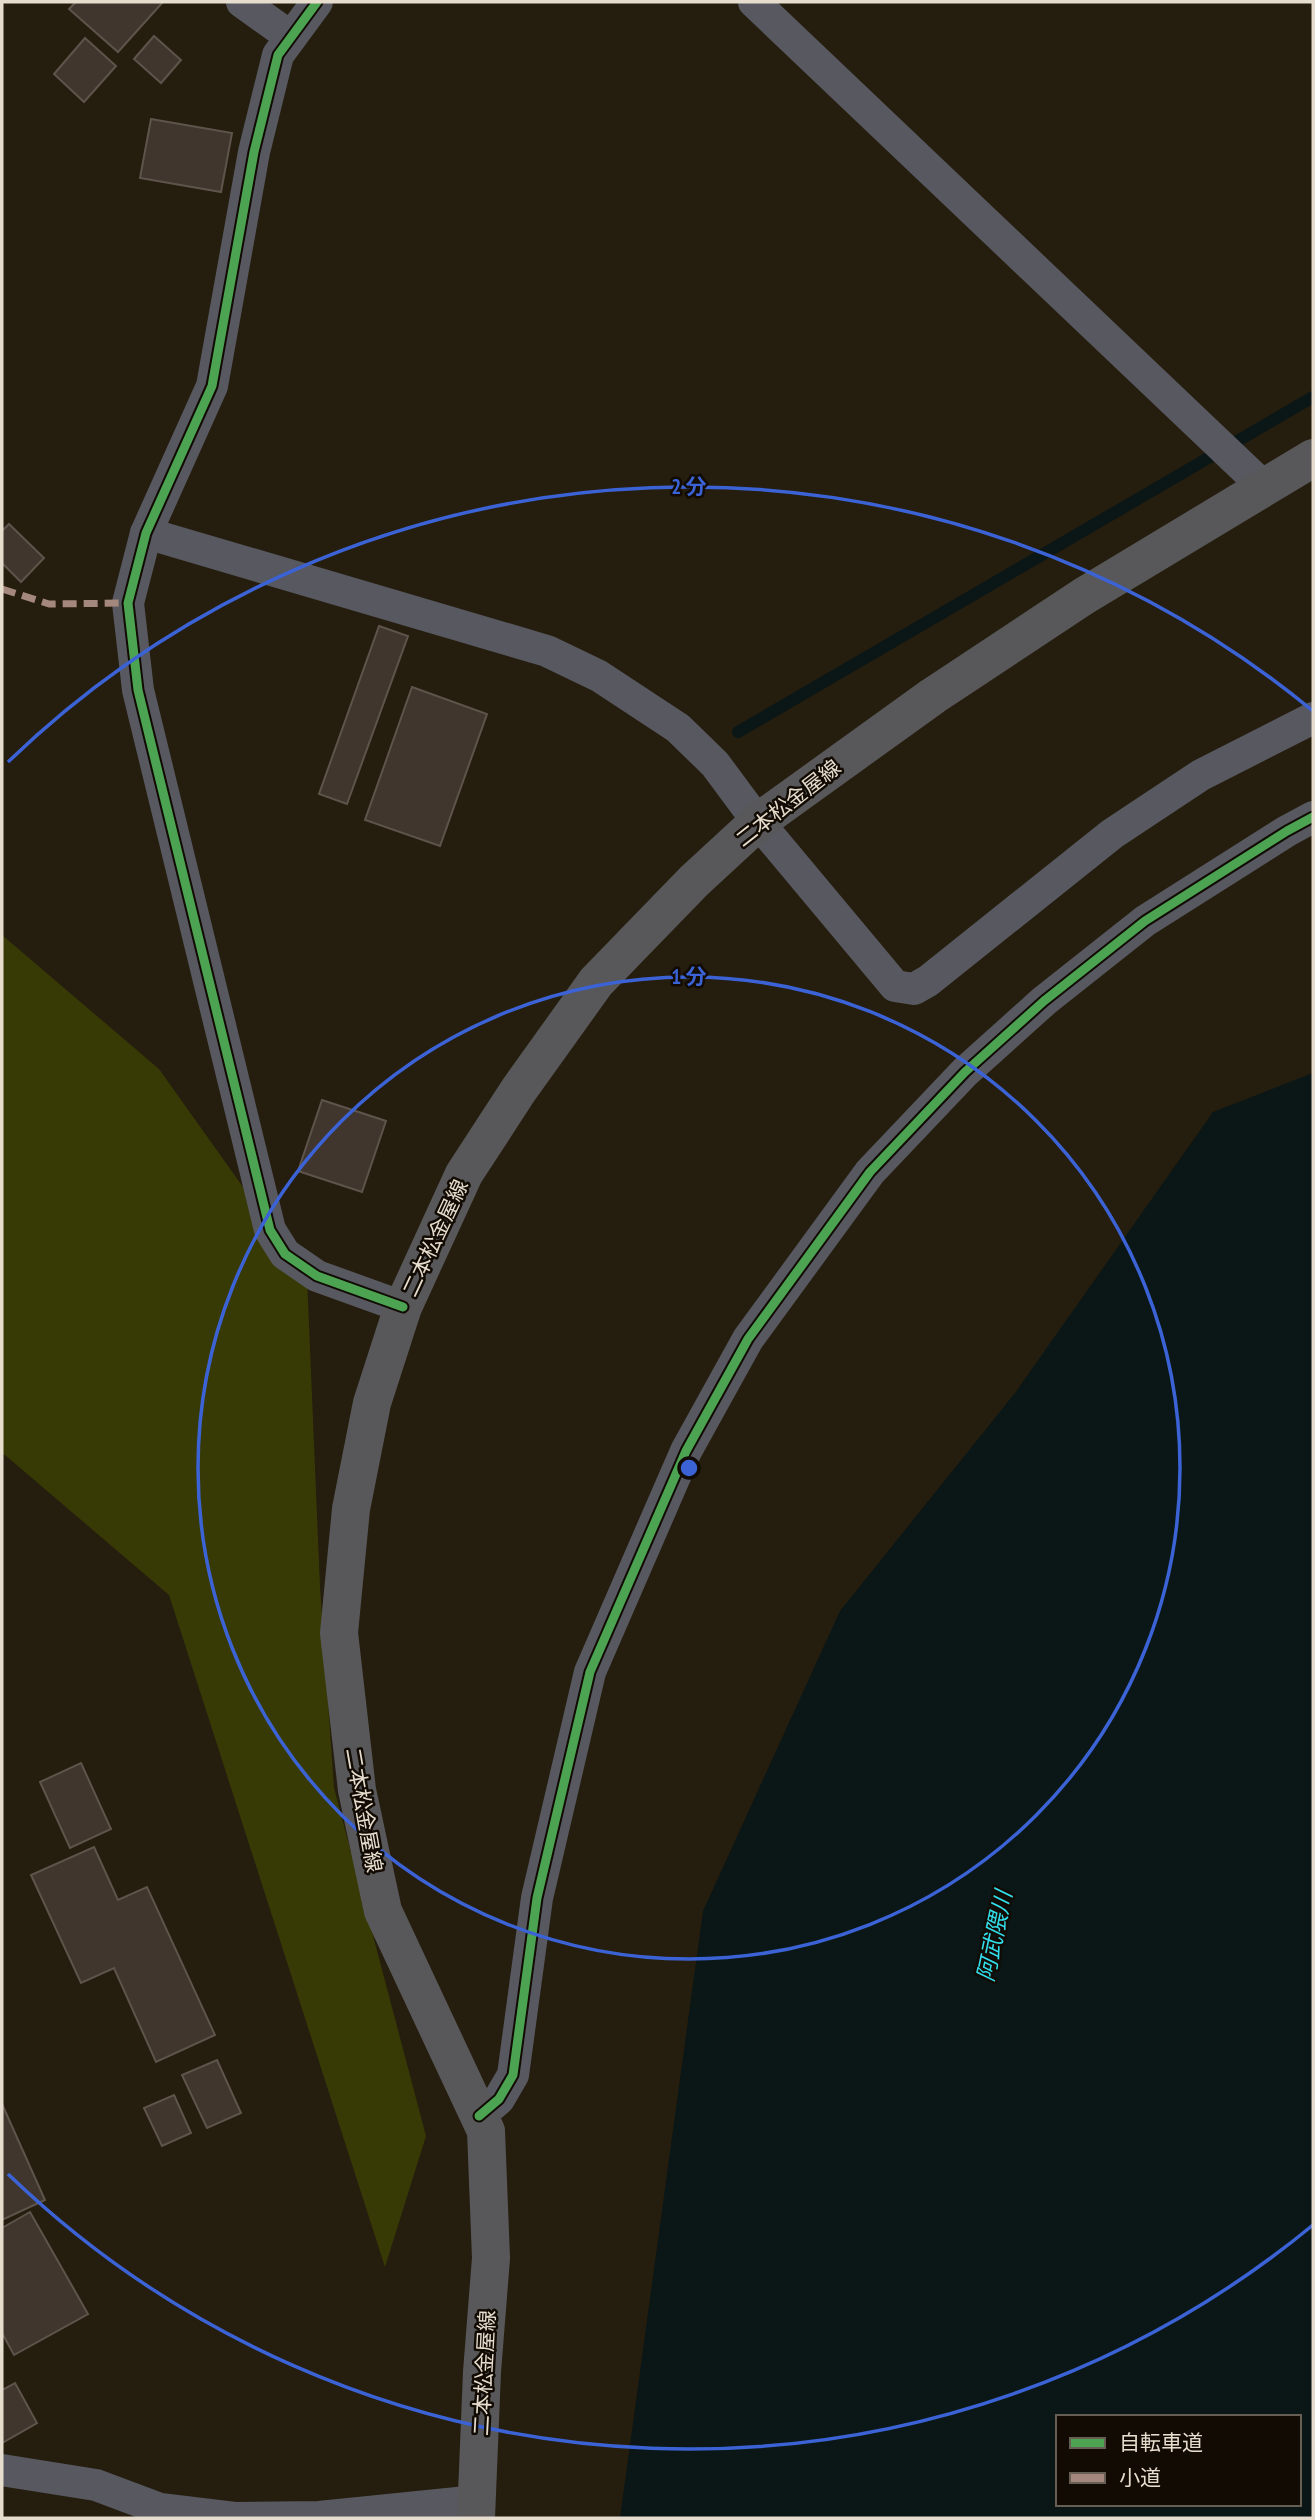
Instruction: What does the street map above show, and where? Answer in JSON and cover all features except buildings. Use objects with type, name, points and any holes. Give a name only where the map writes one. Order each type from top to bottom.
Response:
[{"type":"main road","name":"二本松金屋線","points":[[477,2510],[482,2372],[491,2258],[486,2131],[383,1911],[357,1790],[339,1633],[351,1509],[372,1403],[403,1307],[464,1174],[518,1091],[596,982],[694,881],[758,822],[933,696],[1072,604],[1253,477],[1313,458]]},
{"type":"street","points":[[242,2],[291,37]]},
{"type":"street","points":[[317,2],[278,55],[254,152],[212,386],[146,533],[128,603],[138,690],[270,1230],[285,1254],[317,1276],[403,1307]]},
{"type":"street","points":[[754,2],[1253,477]]},
{"type":"street","points":[[146,533],[547,650],[599,676],[678,728],[715,764],[758,822],[895,986],[914,989],[928,981],[1112,834],[1201,775],[1313,718]]},
{"type":"street","points":[[479,2116],[499,2099],[513,2075],[537,1898],[590,1672],[686,1451],[748,1339],[870,1172],[965,1072],[1044,1001],[1145,921],[1313,817]]},
{"type":"street","points":[[2,2470],[96,2485],[160,2509],[236,2518],[477,2510]]},
{"type":"shaded area","points":[[2,935],[159,1069],[307,1277],[320,1587],[334,1788],[426,2136],[385,2267],[169,1595],[2,1454]]},
{"type":"water","name":"阿武隈川","points":[[1313,1073],[1313,2518],[620,2518],[703,1911],[840,1611],[1015,1393],[1213,1112]]},
{"type":"waterway","points":[[738,732],[1313,397]]},
{"type":"marked path","points":[[2,589],[49,604],[128,603]]},
{"type":"cycle path","points":[[317,2],[278,55],[254,152],[212,386],[146,533],[128,603],[138,690],[270,1230],[285,1254],[317,1276],[403,1307]]},
{"type":"cycle path","points":[[479,2116],[499,2099],[513,2075],[537,1898],[590,1672],[686,1451],[748,1339],[870,1172],[965,1072],[1044,1001],[1145,921],[1313,817]]}]
